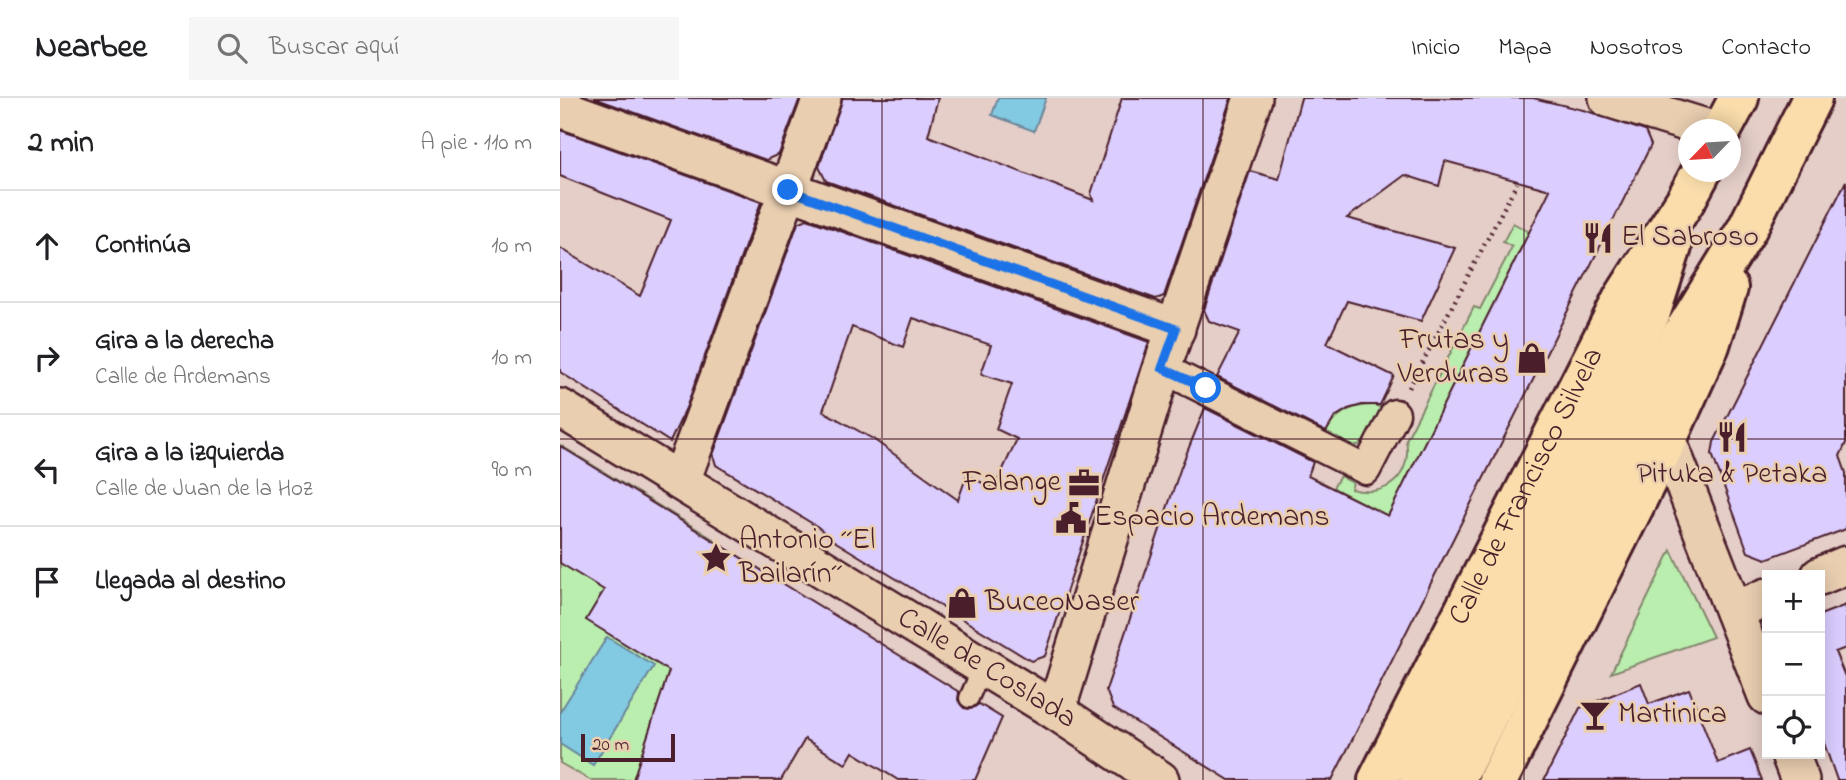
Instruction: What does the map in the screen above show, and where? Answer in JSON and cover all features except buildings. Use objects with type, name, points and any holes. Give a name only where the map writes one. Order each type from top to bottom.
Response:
[{"type":"main road","points":[[1728,119],[1739,98]]},
{"type":"main road","points":[[1455,780],[1680,338],[1746,229],[1811,98]]},
{"type":"main road","name":"Calle de Francisco Silvela","points":[[1378,780],[1623,298],[1694,185]]},
{"type":"main road","name":"Calle de Francisco Silvela","points":[[1419,780],[1651,312],[1694,185]]},
{"type":"main road","points":[[1498,780],[1667,440],[1710,345],[1746,229]]},
{"type":"street","points":[[681,481],[822,98]]},
{"type":"street","points":[[1056,711],[1162,368],[1253,98]]},
{"type":"street","points":[[1608,98],[1678,120]]},
{"type":"street","points":[[560,108],[1176,329]]},
{"type":"street","points":[[1162,368],[1366,470],[1395,414]]},
{"type":"street","name":"Calle de Coslada","points":[[560,408],[681,481],[976,682],[1056,711],[1160,780]]},
{"type":"street","points":[[1667,440],[1762,683]]},
{"type":"street","points":[[1825,574],[1846,565]]},
{"type":"street","points":[[1734,611],[1762,599]]},
{"type":"street","points":[[1792,759],[1800,780]]},
{"type":"path","points":[[1395,414],[1517,183]]},
{"type":"green space","points":[[1513,223],[1529,232],[1388,516],[1333,488],[1340,476],[1353,483],[1351,489],[1375,491],[1394,482],[1401,474],[1407,453],[1406,440],[1474,307],[1480,309],[1512,247],[1503,242]]},
{"type":"green space","points":[[1374,405],[1389,411],[1367,441],[1352,448],[1325,435],[1333,421],[1344,412]]},
{"type":"green space","points":[[560,445],[713,539],[633,780],[590,780],[560,763]]},
{"type":"green space","points":[[1671,550],[1713,637],[1611,673]]},
{"type":"water","points":[[998,98],[1046,98],[1034,131],[992,115]]},
{"type":"water","points":[[607,637],[654,666],[593,765],[560,744],[560,712]]},
{"type":"place","name":"El Sabroso","points":[[1598,238]]},
{"type":"place","name":"Frutas y Verduras","points":[[1532,358]]},
{"type":"place","name":"Pituka & Petaka","points":[[1732,437]]},
{"type":"place","name":"Falange","points":[[1084,483]]},
{"type":"place","name":"Espacio Ardemans","points":[[1071,518]]},
{"type":"place","name":"Antonio ´´El Bailarín´´","points":[[716,558]]},
{"type":"place","name":"BuceoNaser","points":[[962,603]]},
{"type":"place","name":"Martinica","points":[[1595,715]]},
{"type":"route","points":[[788,190],[1176,329],[1162,368],[1206,388]]}]
